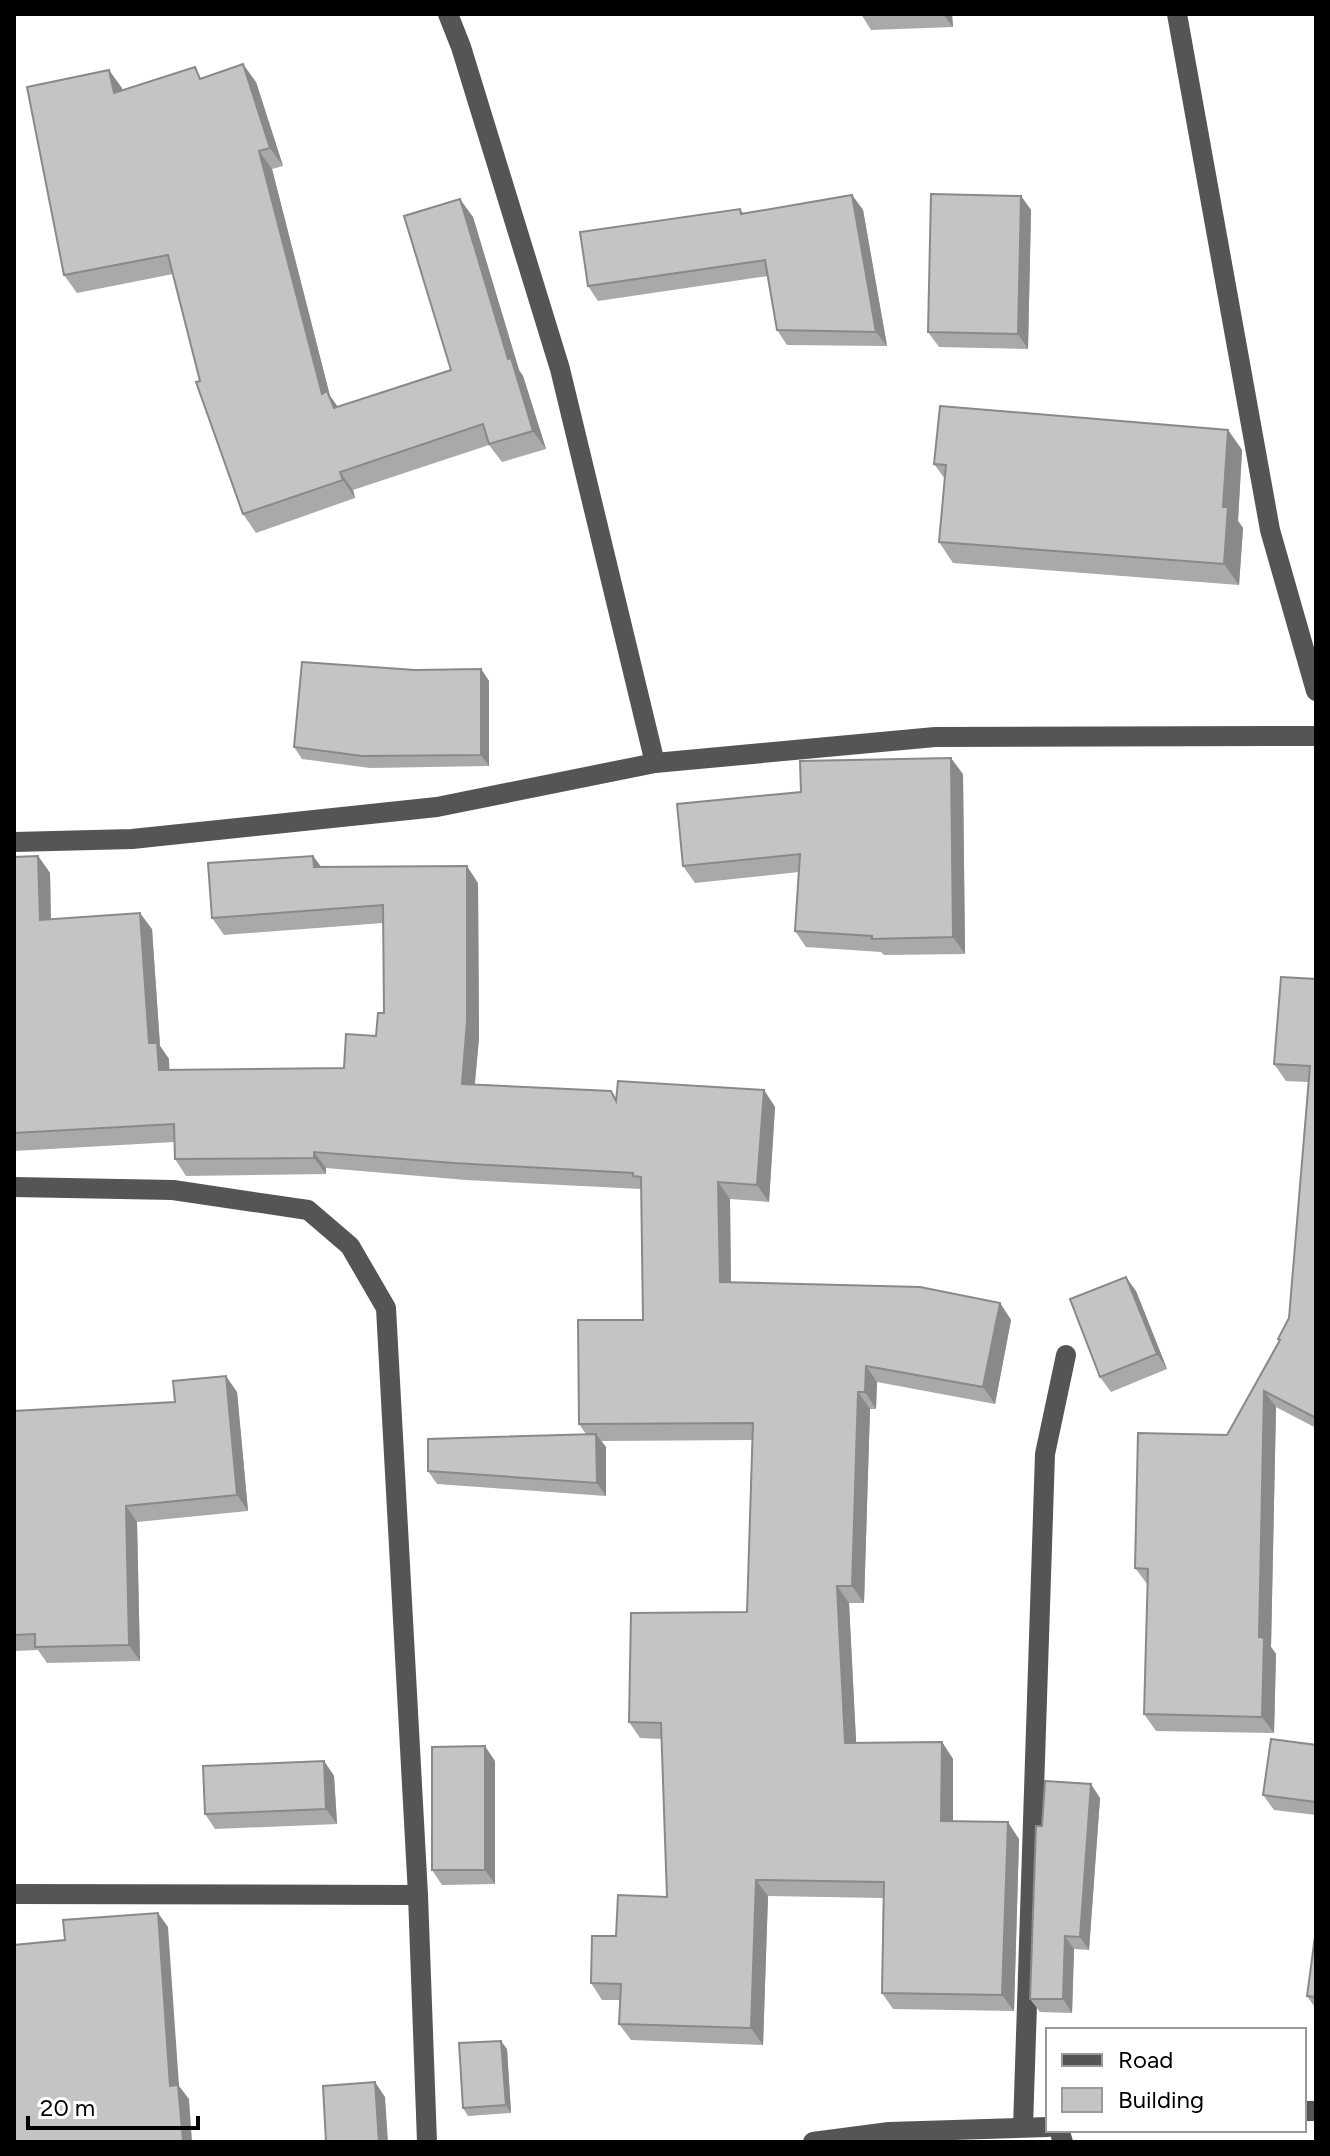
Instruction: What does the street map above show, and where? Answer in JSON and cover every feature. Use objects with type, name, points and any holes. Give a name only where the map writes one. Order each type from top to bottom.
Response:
[{"type":"street","points":[[448,14],[461,47],[560,369],[655,763]]},
{"type":"street","points":[[1177,14],[1270,530],[1316,691]]},
{"type":"street","points":[[14,842],[132,839],[437,807],[655,763],[935,737],[1316,736]]},
{"type":"street","points":[[14,1187],[173,1190],[308,1210],[350,1246],[386,1308],[418,1895],[427,2142]]},
{"type":"street","points":[[1023,2127],[1045,1454],[1066,1355]]},
{"type":"street","points":[[14,1894],[418,1895]]},
{"type":"street","points":[[813,2142],[889,2132],[1046,2127]]},
{"type":"building","points":[[243,64],[270,148],[259,151],[322,394],[327,391],[334,408],[451,370],[404,216],[460,199],[533,431],[489,444],[483,424],[340,472],[343,480],[243,514],[196,382],[200,381],[168,255],[64,275],[27,87],[109,70],[114,93],[195,67],[200,79]]},
{"type":"building","points":[[931,194],[1021,196],[1018,334],[928,332]]},
{"type":"building","points":[[852,195],[876,332],[777,330],[765,260],[588,286],[580,232],[740,209],[741,214]]},
{"type":"building","points":[[940,406],[1228,430],[1223,507],[1228,507],[1224,564],[939,542],[946,465],[934,464]]},
{"type":"building","points":[[302,662],[415,670],[481,669],[481,755],[362,756],[294,747]]},
{"type":"building","points":[[951,758],[953,937],[872,939],[872,936],[795,931],[800,854],[683,866],[677,804],[801,792],[800,761]]},
{"type":"building","points":[[38,856],[40,920],[140,913],[149,1043],[157,1043],[159,1070],[344,1068],[346,1034],[376,1036],[378,1013],[384,1013],[383,905],[212,918],[208,863],[313,856],[314,867],[467,866],[467,1021],[462,1084],[611,1091],[616,1101],[618,1081],[764,1090],[757,1185],[718,1182],[720,1282],[920,1287],[1000,1303],[983,1387],[866,1366],[865,1392],[858,1392],[852,1586],[837,1586],[845,1743],[942,1742],[941,1821],[1008,1822],[1002,1995],[882,1993],[884,1882],[756,1880],[751,2028],[619,2024],[621,1984],[591,1983],[592,1936],[616,1936],[618,1895],[667,1897],[661,1723],[629,1722],[631,1613],[747,1612],[753,1423],[579,1424],[578,1320],[643,1320],[641,1177],[633,1176],[633,1173],[314,1152],[314,1158],[175,1159],[174,1124],[14,1133],[14,857]]},
{"type":"building","points":[[1281,977],[1316,979],[1316,1418],[1264,1391],[1259,1637],[1264,1638],[1262,1717],[1144,1714],[1148,1569],[1135,1568],[1138,1433],[1227,1435],[1289,1318],[1310,1066],[1274,1064]]},
{"type":"building","points":[[1126,1277],[1157,1354],[1100,1377],[1070,1299]]},
{"type":"building","points":[[226,1376],[237,1495],[126,1506],[129,1645],[35,1647],[35,1634],[14,1635],[14,1411],[175,1402],[173,1381]]},
{"type":"building","points":[[596,1434],[597,1483],[428,1471],[428,1439]]},
{"type":"building","points":[[1271,1739],[1316,1745],[1316,1802],[1263,1795]]},
{"type":"building","points":[[485,1746],[485,1870],[432,1870],[432,1747]]},
{"type":"building","points":[[324,1761],[326,1809],[205,1814],[203,1766]]},
{"type":"building","points":[[1045,1781],[1091,1784],[1080,1937],[1065,1936],[1063,1999],[1030,1999],[1036,1826],[1042,1826]]},
{"type":"building","points":[[158,1913],[170,2086],[178,2085],[183,2142],[14,2142],[14,1945],[65,1940],[63,1920]]},
{"type":"building","points":[[1316,1929],[1316,1997],[1307,1996]]},
{"type":"building","points":[[501,2041],[506,2105],[463,2108],[459,2043]]},
{"type":"building","points":[[375,2082],[379,2142],[326,2142],[323,2086]]}]
